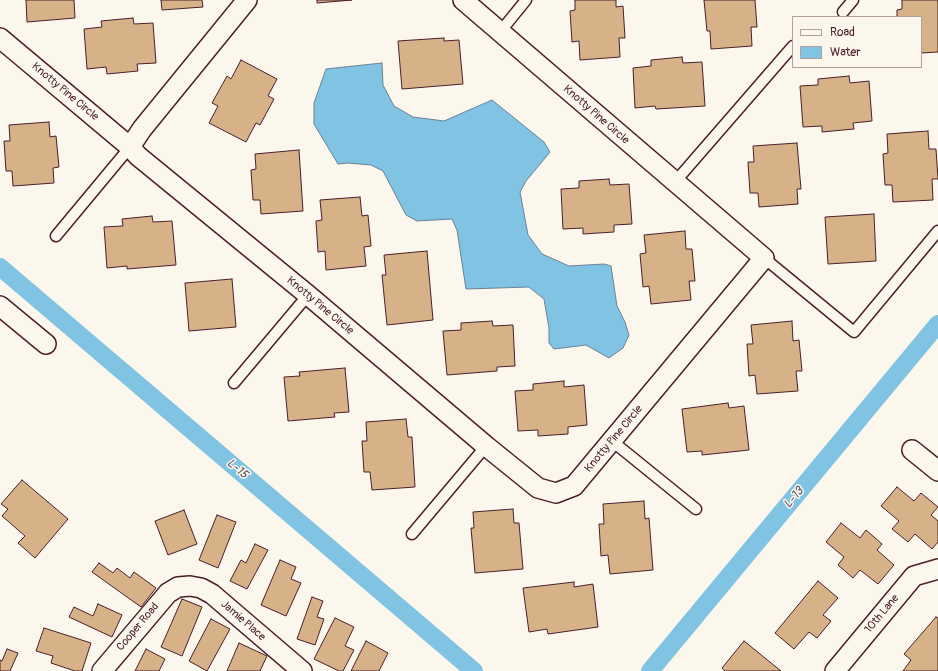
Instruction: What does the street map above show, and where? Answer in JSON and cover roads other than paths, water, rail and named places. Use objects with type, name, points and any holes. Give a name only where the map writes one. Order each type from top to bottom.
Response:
[{"type":"street","points":[[130,146],[142,129],[247,0]]},
{"type":"street","name":"Knotty Pine Circle","points":[[0,38],[130,146],[138,156],[308,295],[486,446],[538,488],[556,493],[574,486],[764,258],[463,0]]},
{"type":"street","points":[[0,306],[46,344]]},
{"type":"street","points":[[912,450],[938,471]]},
{"type":"street","name":"10th Lane","points":[[835,671],[914,576],[938,569]]},
{"type":"street","name":"Jamie Place","points":[[178,587],[190,586],[202,588],[212,594],[302,671]]},
{"type":"street","name":"Cooper Road","points":[[102,671],[168,593],[178,587]]},
{"type":"lane","points":[[500,32],[526,0]]},
{"type":"lane","points":[[843,12],[853,0]]},
{"type":"lane","points":[[675,182],[792,47]]},
{"type":"lane","points":[[56,236],[130,146]]},
{"type":"lane","points":[[764,258],[854,332],[938,231]]},
{"type":"lane","points":[[234,383],[308,295]]},
{"type":"lane","points":[[612,441],[696,509]]},
{"type":"lane","points":[[412,534],[486,446]]},
{"type":"water","points":[[382,63],[383,85],[394,106],[413,117],[444,121],[492,100],[544,142],[550,152],[526,181],[520,192],[528,235],[542,254],[569,266],[604,264],[611,266],[617,306],[625,322],[629,335],[623,348],[609,358],[586,345],[554,349],[549,343],[549,328],[544,299],[529,287],[466,289],[457,230],[452,219],[417,221],[406,215],[383,171],[371,165],[348,163],[338,164],[314,124],[314,103],[326,69]]},
{"type":"waterway","name":"L-15","points":[[0,267],[474,671]]},
{"type":"waterway","name":"L-13","points":[[650,671],[938,324]]}]
